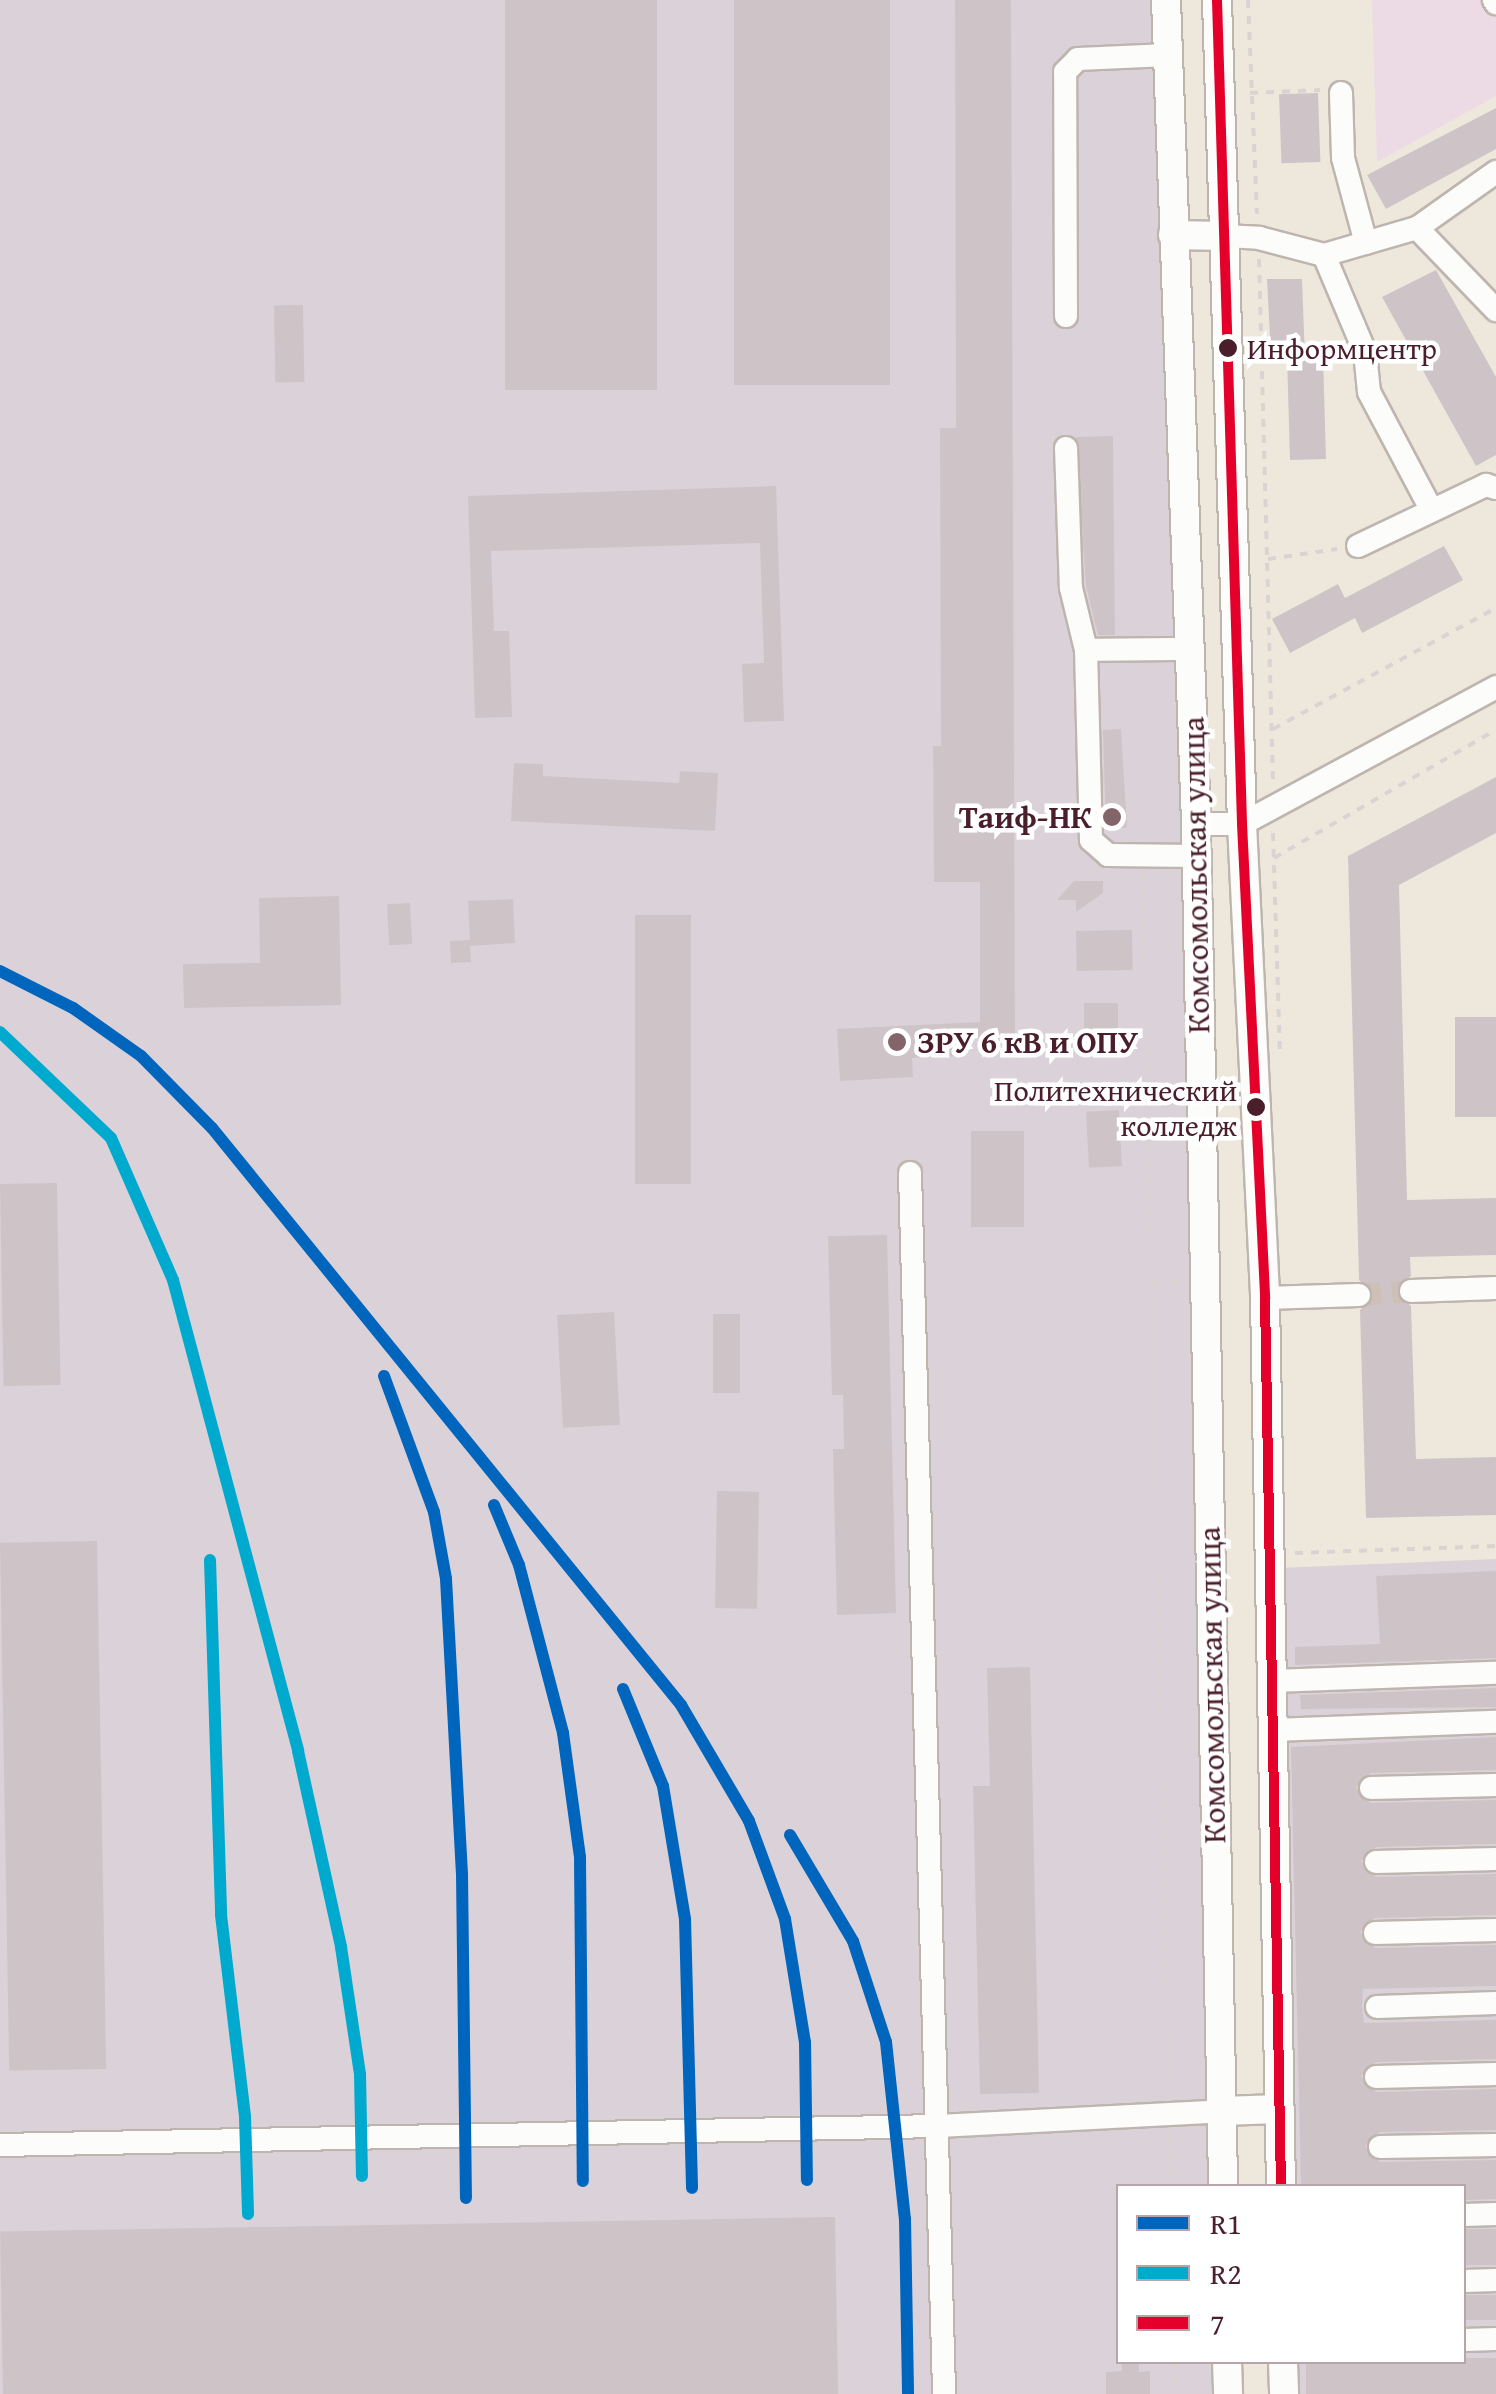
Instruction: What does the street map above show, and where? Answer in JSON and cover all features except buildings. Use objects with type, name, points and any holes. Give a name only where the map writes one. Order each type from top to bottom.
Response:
[{"type":"main road","name":"Комсомольская улица","points":[[1166,0],[1197,856],[1223,2184]]},
{"type":"main road","name":"Комсомольская улица","points":[[1217,0],[1242,824],[1264,1298],[1280,2184]]},
{"type":"main road","points":[[1174,235],[1224,236]]},
{"type":"main road","points":[[1222,2111],[1280,2110]]},
{"type":"main road","points":[[1227,2364],[1228,2394]]},
{"type":"main road","points":[[1284,2364],[1284,2394]]},
{"type":"street","points":[[1066,316],[1065,72],[1078,59],[1168,55]]},
{"type":"street","points":[[1341,93],[1342,158],[1366,243]]},
{"type":"street","points":[[1224,236],[1258,238],[1324,256],[1416,228],[1496,172]]},
{"type":"street","points":[[1416,228],[1496,310]]},
{"type":"street","points":[[1324,256],[1364,352],[1369,392],[1431,510]]},
{"type":"street","points":[[1066,448],[1071,588],[1086,650],[1092,840],[1108,855],[1197,856]]},
{"type":"street","points":[[1358,546],[1486,485],[1496,488]]},
{"type":"street","points":[[1086,650],[1190,649]]},
{"type":"street","points":[[1196,824],[1242,824],[1496,687]]},
{"type":"street","points":[[910,1173],[940,2126],[944,2394]]},
{"type":"street","points":[[1411,1291],[1496,1288]]},
{"type":"street","points":[[1264,1298],[1359,1294]]},
{"type":"street","points":[[1272,1681],[1496,1673]]},
{"type":"street","points":[[1273,1730],[1496,1722]]},
{"type":"street","points":[[1371,1788],[1496,1785]]},
{"type":"street","points":[[1376,1862],[1496,1859]]},
{"type":"street","points":[[1375,1933],[1496,1930]]},
{"type":"street","points":[[1377,2007],[1496,2003]]},
{"type":"street","points":[[1376,2077],[1496,2074]]},
{"type":"street","points":[[0,2145],[940,2126],[1222,2111]]},
{"type":"street","points":[[1380,2147],[1496,2145]]},
{"type":"street","points":[[1466,2215],[1496,2214]]},
{"type":"street","points":[[1466,2281],[1496,2280]]},
{"type":"street","points":[[1466,2340],[1496,2339]]},
{"type":"path","points":[[1248,0],[1268,559],[1274,858],[1496,730]]},
{"type":"path","points":[[1250,93],[1341,93]]},
{"type":"path","points":[[1268,559],[1358,546]]},
{"type":"path","points":[[1273,730],[1496,608]]},
{"type":"path","points":[[1142,856],[1172,2184]]},
{"type":"path","points":[[1151,1282],[1194,1282]]},
{"type":"path","points":[[1295,1553],[1496,1546]]},
{"type":"path","points":[[1176,2364],[1178,2394]]},
{"type":"shaded area","points":[[0,0],[1164,0],[1222,2184],[1116,2184],[1116,2364],[1227,2364],[1227,2394],[0,2394]]},
{"type":"shaded area","points":[[1372,0],[1496,0],[1496,96],[1377,162]]},
{"type":"shaded area","points":[[1496,1559],[1496,2394],[1296,2394],[1295,2364],[1466,2364],[1466,2184],[1291,2184],[1278,1568]]},
{"type":"tunnel","points":[[1359,1295],[1411,1291]]},
{"type":"transit line","name":"7","points":[[1217,0],[1242,824],[1265,1298],[1281,2184]]},
{"type":"transit line","name":"R1","points":[[0,971],[73,1008],[141,1056],[212,1128],[681,1705],[749,1821],[785,1919],[805,2042],[807,2180]]},
{"type":"transit line","name":"R2","points":[[0,1032],[111,1138],[173,1280],[298,1751],[341,1947],[360,2074],[362,2176]]},
{"type":"transit line","name":"R1","points":[[384,1376],[434,1512],[446,1579],[462,1874],[466,2198]]},
{"type":"transit line","name":"R1","points":[[494,1505],[519,1565],[563,1733],[580,1857],[583,2181]]},
{"type":"transit line","name":"R2","points":[[210,1560],[221,1915],[245,2117],[248,2214]]},
{"type":"transit line","name":"R1","points":[[623,1689],[663,1786],[685,1919],[692,2188]]},
{"type":"transit line","name":"R1","points":[[790,1835],[853,1941],[886,2042],[905,2219],[908,2394]]},
{"type":"place","name":"Информцентр","points":[[1228,348]]},
{"type":"place","name":"Таиф-НК","points":[[1112,817]]},
{"type":"place","name":"ЗРУ 6 кВ и ОПУ","points":[[897,1042]]},
{"type":"place","name":"Политехнический колледж","points":[[1256,1107]]}]
